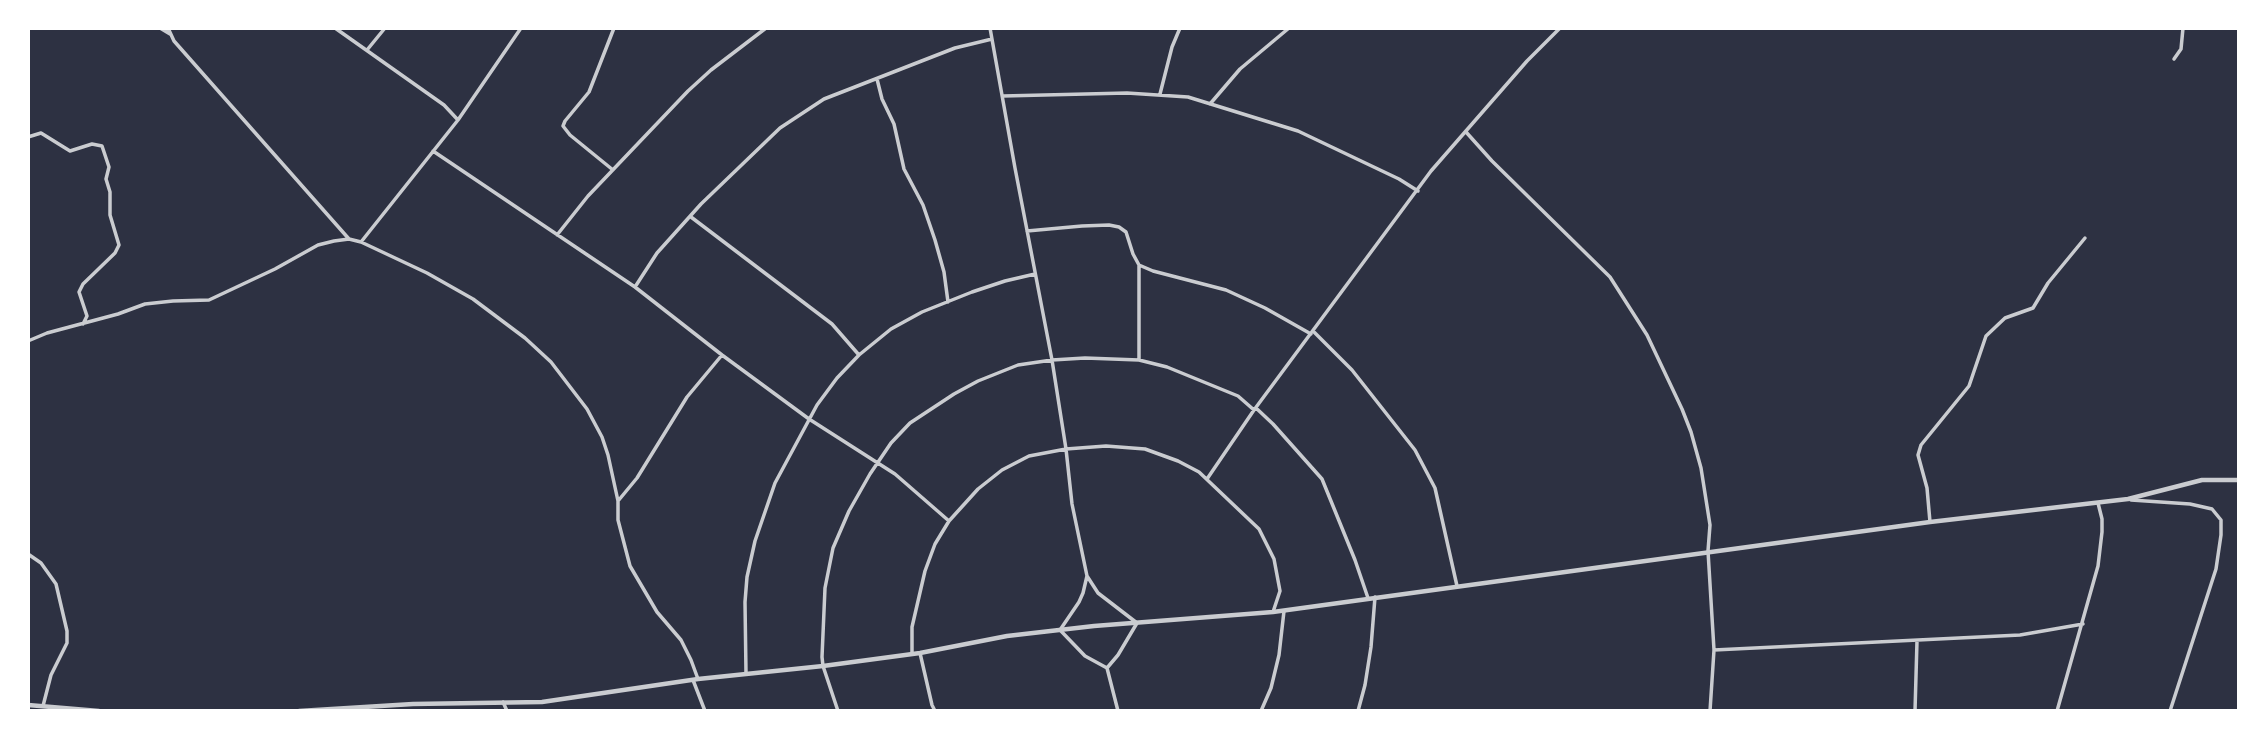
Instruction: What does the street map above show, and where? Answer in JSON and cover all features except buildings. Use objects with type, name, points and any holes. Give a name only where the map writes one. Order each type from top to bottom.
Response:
[{"type":"street","points":[[160,28],[170,34],[349,239]]},
{"type":"street","points":[[168,28],[170,34]]},
{"type":"street","points":[[335,28],[444,106],[458,120]]},
{"type":"street","points":[[367,50],[385,28]]},
{"type":"street","points":[[361,242],[458,120],[521,28]]},
{"type":"street","points":[[614,28],[589,92],[563,126],[570,135],[614,170]]},
{"type":"street","points":[[557,235],[588,197],[688,91],[765,28]]},
{"type":"street","points":[[990,28],[1052,360],[1073,504],[1087,576],[1098,593],[1137,623]]},
{"type":"street","points":[[1160,94],[1172,47],[1180,28]]},
{"type":"street","points":[[1210,104],[1240,69],[1289,28]]},
{"type":"street","points":[[1207,479],[1255,409],[1449,149],[1560,28]]},
{"type":"street","points":[[2174,59],[2181,49],[2183,28]]},
{"type":"street","points":[[635,287],[657,253],[711,194],[780,128],[824,99],[955,48],[992,39]]},
{"type":"street","points":[[877,78],[882,99],[894,124],[904,169],[923,205],[944,272],[948,302]]},
{"type":"street","points":[[1003,96],[1160,94],[1188,97],[1298,131],[1399,179],[1418,191]]},
{"type":"street","points":[[28,137],[41,132],[70,151],[92,144],[102,146],[109,167],[106,179],[110,192],[110,215],[119,245],[115,253],[83,284],[79,292],[87,316],[83,324]]},
{"type":"street","points":[[1466,132],[1610,277],[1647,335],[1691,432],[1701,468],[1710,525],[1708,551],[1714,650],[1710,711]]},
{"type":"street","points":[[433,151],[635,287],[810,419],[895,474],[949,521]]},
{"type":"street","points":[[691,217],[832,324],[859,355]]},
{"type":"street","points":[[1027,231],[1108,225],[1119,227],[1126,232],[1139,265],[1139,360]]},
{"type":"street","points":[[1930,522],[1927,488],[1919,455],[1921,445],[1969,386],[1986,335],[2006,318],[2033,308],[2048,283],[2085,238]]},
{"type":"street","points":[[28,341],[145,304],[209,300],[318,245],[349,239],[427,273],[496,314],[551,362],[587,409],[608,455],[618,501],[618,520],[631,566],[657,612],[681,640],[691,660],[705,711]]},
{"type":"street","points":[[1139,265],[1226,290],[1265,308],[1312,332],[1352,370],[1415,450],[1435,488],[1457,586]]},
{"type":"street","points":[[746,673],[745,601],[755,541],[775,483],[817,405],[859,355],[891,329],[948,302],[1005,281],[1035,274]]},
{"type":"street","points":[[618,501],[637,478],[687,397],[722,355]]},
{"type":"street","points":[[838,711],[823,666],[822,626],[825,588],[833,548],[849,511],[877,463],[910,423],[978,381],[1018,366],[1085,358],[1139,360],[1167,367],[1238,396],[1273,424],[1322,479],[1368,598]]},
{"type":"street","points":[[912,654],[912,627],[925,571],[934,544],[949,521],[978,489],[1002,470],[1029,456],[1066,449],[1106,446],[1145,449],[1199,472],[1259,529],[1274,559],[1280,591],[1273,612]]},
{"type":"street","points":[[299,711],[413,704],[554,701],[746,673],[920,653],[1007,636],[1284,611],[1708,551],[2128,499],[2202,480],[2239,480]]},
{"type":"street","points":[[2128,499],[2190,504],[2213,509],[2221,520],[2216,569],[2171,711]]},
{"type":"street","points":[[2057,711],[2098,566],[2102,519],[2098,503]]},
{"type":"street","points":[[28,555],[50,573],[67,631],[67,643],[51,676],[42,707]]},
{"type":"street","points":[[1060,630],[1079,603],[1087,576]]},
{"type":"street","points":[[1360,710],[1371,647],[1375,597]]},
{"type":"street","points":[[1261,711],[1271,688],[1279,655],[1284,611]]},
{"type":"street","points":[[1107,668],[1137,623]]},
{"type":"street","points":[[1714,650],[2020,635],[2083,624]]},
{"type":"street","points":[[1060,630],[1085,656],[1107,668],[1118,711]]},
{"type":"street","points":[[1915,711],[1917,641]]},
{"type":"street","points":[[920,653],[935,711]]},
{"type":"street","points":[[503,702],[507,711]]},
{"type":"street","points":[[30,707],[99,711]]}]
